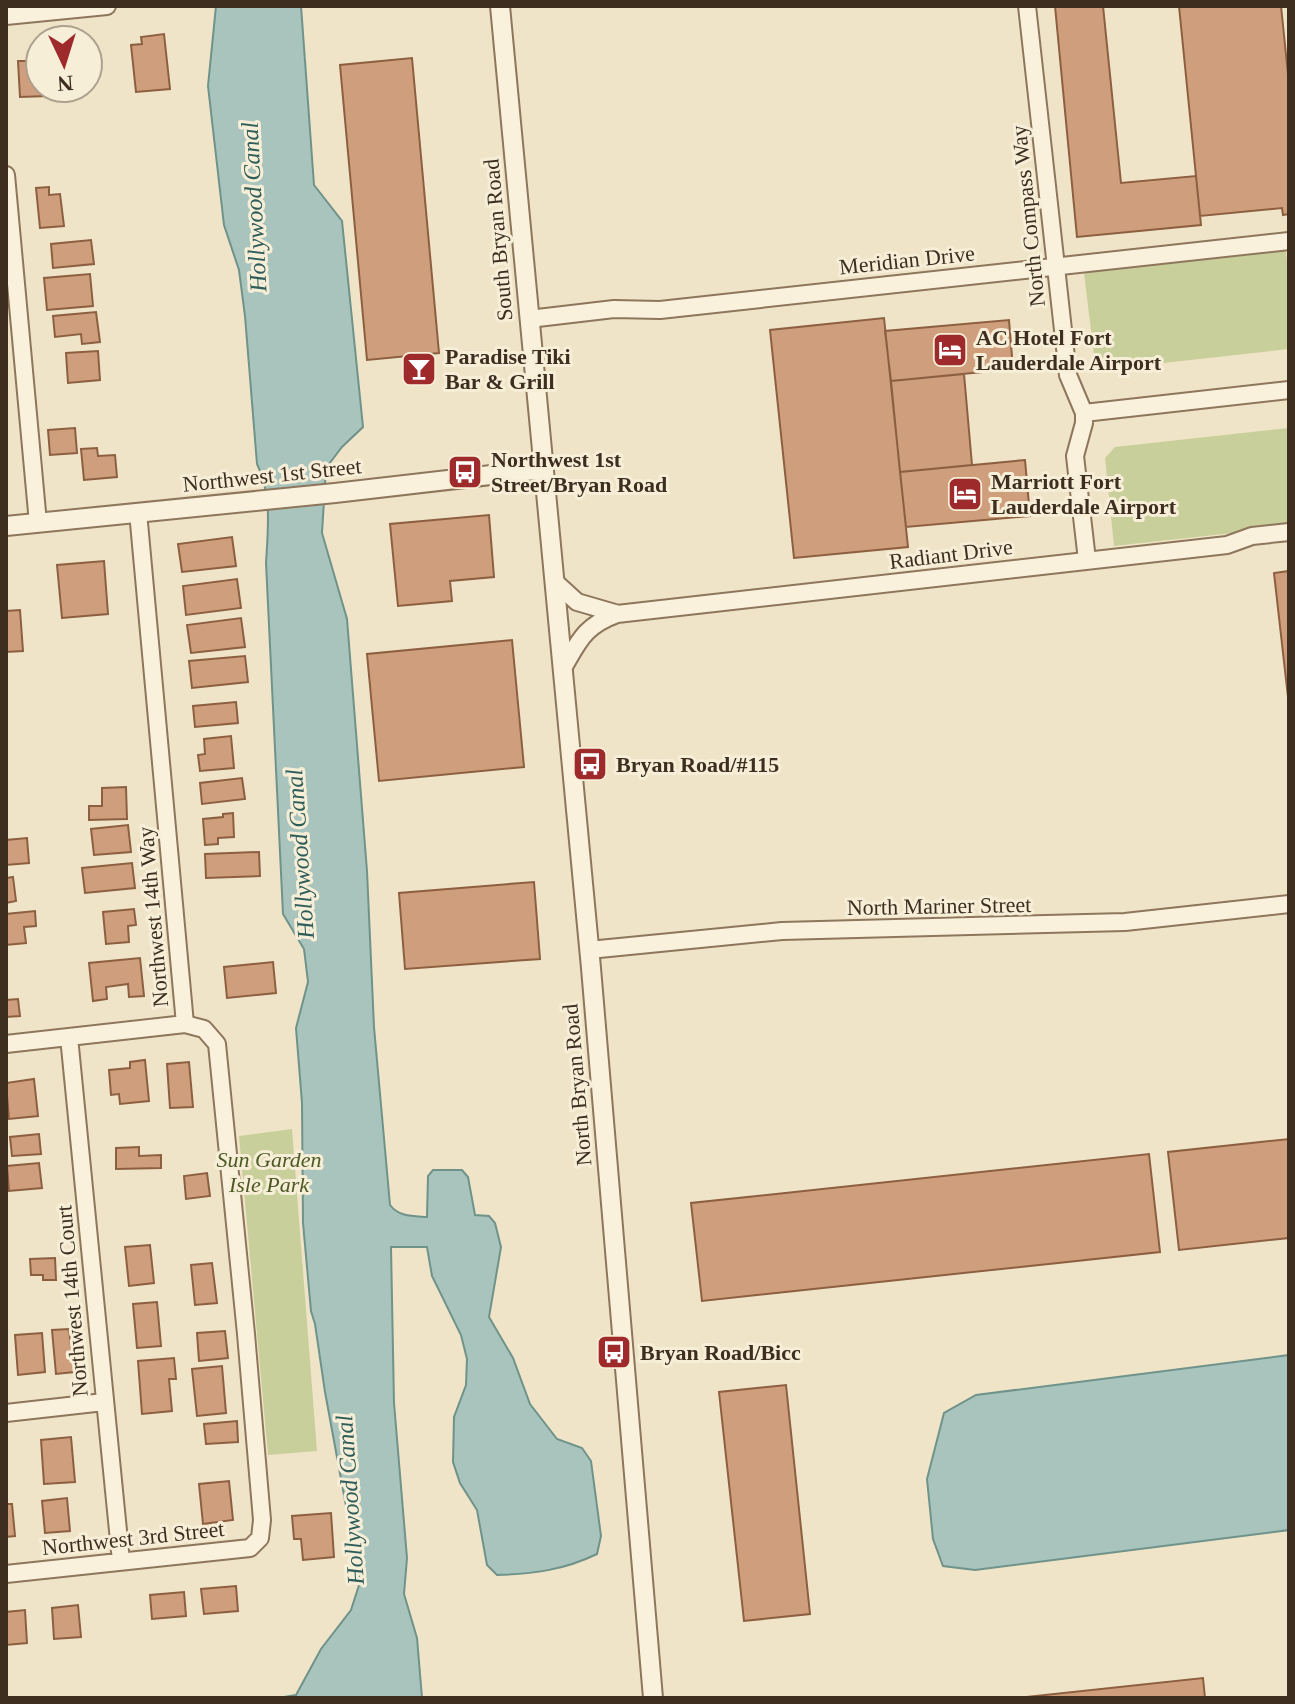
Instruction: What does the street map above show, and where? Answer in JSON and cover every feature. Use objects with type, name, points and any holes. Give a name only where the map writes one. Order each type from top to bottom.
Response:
[{"type":"street","points":[[6,16],[107,6]]},
{"type":"street","name":"South Bryan Road","points":[[500,6],[543,469]]},
{"type":"street","name":"North Compass Way","points":[[1027,6],[1068,375],[1084,413]]},
{"type":"street","points":[[6,175],[38,523]]},
{"type":"street","name":"Meridian Drive","points":[[529,319],[614,309],[660,310],[1289,241]]},
{"type":"street","points":[[1087,560],[1075,456],[1084,413],[1289,390]]},
{"type":"street","name":"Northwest 1st Street","points":[[6,526],[543,469]]},
{"type":"street","name":"North Bryan Road","points":[[543,469],[589,950],[653,1698]]},
{"type":"street","name":"Northwest 14th Way","points":[[138,512],[185,1024],[204,1029],[217,1044],[246,1334],[262,1520],[260,1538]]},
{"type":"street","name":"Radiant Drive","points":[[562,670],[587,629],[597,621],[617,614],[1227,545],[1252,536],[1289,532]]},
{"type":"street","name":"Radiant Drive","points":[[554,581],[577,602],[617,614]]},
{"type":"street","name":"North Mariner Street","points":[[589,950],[782,931],[1125,922],[1289,904]]},
{"type":"street","points":[[6,1044],[185,1024]]},
{"type":"street","name":"Northwest 14th Court","points":[[69,1037],[121,1561]]},
{"type":"street","points":[[6,1413],[104,1402]]},
{"type":"street","name":"Northwest 3rd Street","points":[[6,1574],[250,1548],[260,1538]]},
{"type":"green space","points":[[1286,251],[1289,349],[1100,370],[1094,355],[1084,273]]},
{"type":"green space","points":[[1289,428],[1289,527],[1114,546],[1105,458],[1115,447]]},
{"type":"green space","name":"Sun Garden Isle Park","points":[[292,1129],[317,1451],[268,1455],[239,1136]]},
{"type":"water","name":"Hollywood Canal","points":[[216,6],[301,6],[314,185],[342,221],[363,427],[326,468],[322,533],[347,619],[367,871],[374,1027],[390,1205],[402,1214],[427,1217],[428,1176],[433,1170],[462,1170],[468,1177],[475,1215],[489,1216],[495,1223],[501,1247],[489,1317],[513,1358],[530,1404],[557,1439],[582,1448],[591,1461],[601,1536],[597,1554],[560,1567],[497,1575],[487,1565],[477,1510],[460,1483],[453,1462],[454,1417],[466,1385],[467,1359],[461,1335],[432,1276],[427,1247],[391,1247],[394,1403],[407,1558],[404,1594],[417,1638],[422,1698],[278,1698],[296,1695],[321,1649],[351,1610],[360,1582],[311,1311],[303,1223],[302,1103],[296,1028],[308,982],[304,949],[283,914],[266,563],[267,499],[257,464],[245,316],[239,270],[224,225],[208,86]]},
{"type":"water","points":[[1289,1355],[1289,1530],[975,1570],[943,1566],[933,1539],[927,1479],[944,1413],[976,1395]]},
{"type":"building","points":[[1055,6],[1103,6],[1121,183],[1196,176],[1201,225],[1077,237]]},
{"type":"building","points":[[1179,6],[1281,6],[1289,84],[1289,214],[1283,215],[1282,208],[1200,216]]},
{"type":"building","points":[[164,34],[170,89],[136,92],[131,45],[142,44],[141,37]]},
{"type":"building","points":[[412,58],[439,353],[367,360],[340,65]]},
{"type":"building","points":[[18,61],[24,61],[24,97],[20,97]]},
{"type":"building","points":[[49,187],[49,195],[60,194],[64,226],[40,228],[36,188]]},
{"type":"building","points":[[91,240],[94,264],[53,268],[51,244]]},
{"type":"building","points":[[90,274],[93,306],[47,310],[44,278]]},
{"type":"building","points":[[96,312],[100,342],[82,344],[81,334],[55,337],[53,316]]},
{"type":"building","points":[[884,318],[908,547],[794,558],[770,330]]},
{"type":"building","name":"AC Hotel Fort Lauderdale Airport","points":[[1009,320],[1013,369],[891,381],[885,331]]},
{"type":"building","points":[[98,351],[100,380],[68,383],[66,353]]},
{"type":"building","points":[[964,374],[972,465],[900,472],[891,381]]},
{"type":"building","points":[[75,428],[77,453],[50,455],[48,430]]},
{"type":"building","points":[[97,448],[98,456],[115,455],[117,477],[84,480],[81,449]]},
{"type":"building","name":"Marriott Fort Lauderdale Airport","points":[[1025,460],[1030,516],[906,527],[900,472]]},
{"type":"building","points":[[489,515],[494,577],[450,581],[452,601],[398,606],[390,524]]},
{"type":"building","points":[[232,537],[236,566],[182,572],[178,544]]},
{"type":"building","points":[[104,561],[108,614],[62,618],[57,565]]},
{"type":"building","points":[[1289,571],[1289,706],[1274,573]]},
{"type":"building","points":[[237,579],[241,608],[186,615],[183,586]]},
{"type":"building","points":[[20,610],[23,651],[6,652],[6,611]]},
{"type":"building","points":[[241,618],[245,647],[191,653],[187,625]]},
{"type":"building","points":[[512,640],[524,767],[379,781],[367,654]]},
{"type":"building","points":[[245,656],[248,682],[192,688],[189,661]]},
{"type":"building","points":[[236,702],[238,723],[195,727],[193,706]]},
{"type":"building","points":[[231,736],[234,768],[200,771],[198,755],[205,754],[204,739]]},
{"type":"building","points":[[242,778],[245,799],[202,804],[200,783]]},
{"type":"building","points":[[126,787],[127,819],[89,820],[89,806],[102,806],[102,788]]},
{"type":"building","points":[[233,813],[234,837],[218,838],[218,844],[205,845],[203,819]]},
{"type":"building","points":[[128,825],[131,852],[94,855],[91,829]]},
{"type":"building","points":[[27,838],[29,863],[6,865],[6,840]]},
{"type":"building","points":[[259,852],[260,876],[206,878],[205,854]]},
{"type":"building","points":[[132,863],[135,888],[85,893],[82,868]]},
{"type":"building","points":[[13,877],[16,901],[6,903],[6,878]]},
{"type":"building","points":[[534,882],[540,959],[405,969],[399,893]]},
{"type":"building","points":[[134,909],[136,925],[128,926],[129,942],[106,944],[103,912]]},
{"type":"building","points":[[35,911],[36,926],[24,927],[26,943],[6,945],[6,914]]},
{"type":"building","points":[[140,958],[144,996],[129,997],[128,984],[106,987],[107,999],[93,1001],[89,963]]},
{"type":"building","points":[[273,962],[276,993],[227,998],[224,967]]},
{"type":"building","points":[[18,999],[20,1016],[6,1017],[6,1000]]},
{"type":"building","points":[[145,1060],[149,1101],[120,1104],[119,1094],[111,1095],[109,1070],[130,1068],[130,1062]]},
{"type":"building","points":[[189,1062],[193,1107],[170,1108],[167,1064]]},
{"type":"building","points":[[34,1079],[38,1116],[9,1119],[6,1083]]},
{"type":"building","points":[[39,1134],[41,1154],[12,1156],[10,1137]]},
{"type":"building","points":[[1289,1139],[1289,1238],[1179,1250],[1168,1152]]},
{"type":"building","points":[[139,1147],[139,1156],[161,1155],[161,1168],[116,1169],[116,1148]]},
{"type":"building","points":[[1149,1154],[1160,1252],[702,1301],[691,1203]]},
{"type":"building","points":[[39,1163],[42,1188],[9,1191],[7,1166]]},
{"type":"building","points":[[207,1173],[210,1196],[186,1199],[184,1176]]},
{"type":"building","points":[[150,1245],[154,1283],[129,1286],[125,1247]]},
{"type":"building","points":[[55,1258],[56,1280],[43,1280],[43,1275],[31,1275],[30,1259]]},
{"type":"building","points":[[212,1263],[217,1303],[195,1305],[191,1265]]},
{"type":"building","points":[[157,1302],[161,1346],[137,1348],[133,1304]]},
{"type":"building","points":[[69,1329],[74,1372],[56,1374],[52,1330]]},
{"type":"building","points":[[225,1331],[228,1358],[199,1361],[197,1333]]},
{"type":"building","points":[[42,1333],[45,1372],[18,1375],[15,1335]]},
{"type":"building","points":[[174,1358],[176,1379],[169,1379],[172,1411],[142,1414],[138,1361]]},
{"type":"building","points":[[222,1366],[226,1413],[197,1416],[192,1369]]},
{"type":"building","points":[[786,1385],[810,1614],[744,1621],[719,1392]]},
{"type":"building","points":[[237,1421],[238,1442],[206,1444],[204,1424]]},
{"type":"building","points":[[71,1437],[75,1482],[44,1484],[41,1440]]},
{"type":"building","points":[[229,1481],[233,1520],[203,1524],[199,1484]]},
{"type":"building","points":[[67,1498],[70,1531],[45,1533],[42,1501]]},
{"type":"building","points":[[6,1504],[12,1504],[15,1536],[6,1537]]},
{"type":"building","points":[[331,1513],[334,1557],[303,1560],[301,1539],[294,1539],[292,1516]]},
{"type":"building","points":[[236,1586],[238,1611],[204,1614],[201,1589]]},
{"type":"building","points":[[184,1592],[186,1616],[152,1619],[150,1595]]},
{"type":"building","points":[[78,1605],[81,1637],[54,1639],[52,1608]]},
{"type":"building","points":[[25,1610],[27,1643],[6,1645],[6,1612]]},
{"type":"building","points":[[1203,1678],[1205,1698],[1017,1698]]},
{"type":"place","name":"AC Hotel Fort Lauderdale Airport","points":[[950,350]]},
{"type":"place","name":"Paradise Tiki Bar & Grill","points":[[419,369]]},
{"type":"place","name":"Northwest 1st Street/Bryan Road","points":[[465,472]]},
{"type":"place","name":"Marriott Fort Lauderdale Airport","points":[[965,494]]},
{"type":"place","name":"Bryan Road/#115","points":[[590,764]]},
{"type":"place","name":"Bryan Road/Bicc","points":[[614,1352]]}]
